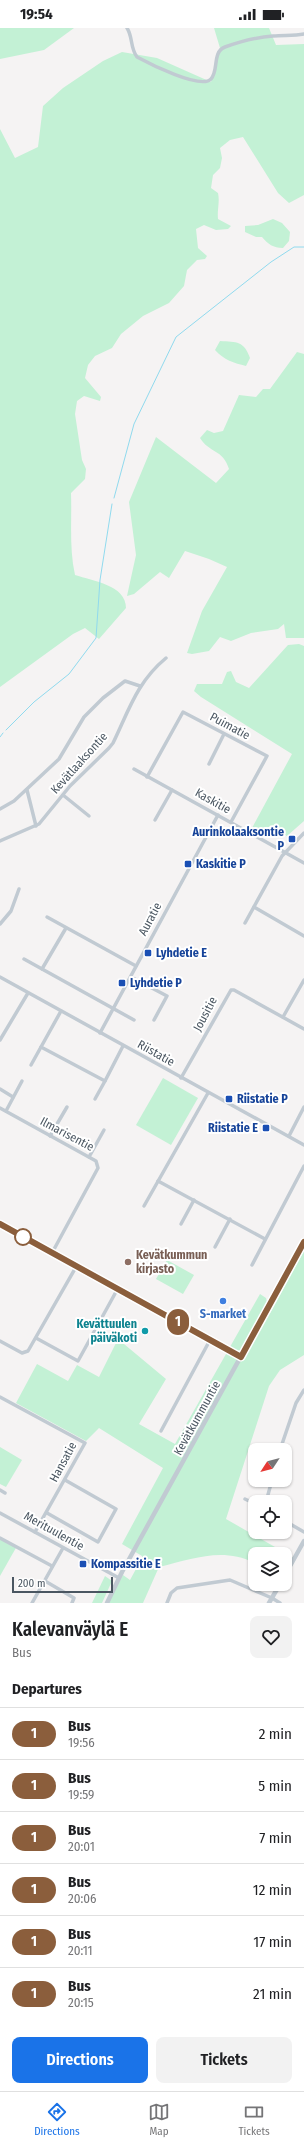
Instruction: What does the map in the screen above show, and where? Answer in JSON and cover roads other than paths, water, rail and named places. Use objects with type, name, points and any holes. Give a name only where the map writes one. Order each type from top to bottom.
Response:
[{"type":"street","points":[[127,28],[132,39],[134,52],[137,56],[175,76],[201,82],[208,81],[212,78],[218,54],[225,47],[272,36],[304,34]]},
{"type":"street","name":"Kevätlaaksontie","points":[[0,840],[36,826],[63,795],[113,743],[140,686],[155,667],[166,658]]},
{"type":"street","points":[[0,809],[27,790],[37,778],[64,754],[84,717],[103,698],[125,681],[140,686]]},
{"type":"street","name":"Puimatie","points":[[147,777],[183,712],[267,756],[231,822]]},
{"type":"street","points":[[209,764],[224,734]]},
{"type":"street","name":"Kaskitie","points":[[134,769],[304,863]]},
{"type":"street","points":[[27,790],[36,826]]},
{"type":"street","points":[[155,820],[172,790]]},
{"type":"street","points":[[63,795],[89,816]]},
{"type":"street","name":"Auratie","points":[[100,1033],[218,815]]},
{"type":"street","points":[[245,923],[285,852],[304,833]]},
{"type":"street","points":[[0,924],[11,911],[19,889]]},
{"type":"street","points":[[254,907],[304,936]]},
{"type":"street","points":[[47,917],[136,966]]},
{"type":"street","points":[[42,969],[66,928]]},
{"type":"street","points":[[24,959],[134,1020]]},
{"type":"street","name":"Riistatie","points":[[0,977],[181,1078],[304,1144]]},
{"type":"street","points":[[131,977],[167,996],[154,1020]]},
{"type":"street","points":[[283,1017],[304,980]]},
{"type":"street","name":"Jousitie","points":[[181,1078],[230,990],[234,990],[304,1029]]},
{"type":"street","points":[[0,1040],[28,993]]},
{"type":"street","points":[[30,1065],[60,1011]]},
{"type":"street","points":[[95,1099],[123,1046]]},
{"type":"street","points":[[41,1047],[104,1081]]},
{"type":"street","points":[[6,1111],[22,1081]]},
{"type":"street","points":[[0,1091],[13,1097]]},
{"type":"street","points":[[144,1206],[208,1092]]},
{"type":"street","points":[[50,1136],[67,1107]]},
{"type":"street","points":[[289,1136],[303,1114],[304,1107]]},
{"type":"street","name":"Ilmarisentie","points":[[0,1108],[96,1161],[98,1168],[52,1253]]},
{"type":"street","points":[[89,1157],[104,1130]]},
{"type":"street","points":[[252,1265],[304,1166]]},
{"type":"street","points":[[158,1181],[265,1239]]},
{"type":"street","points":[[181,1224],[194,1200]]},
{"type":"street","points":[[215,1247],[230,1219]]},
{"type":"street","points":[[0,1224],[117,1290],[241,1357]]},
{"type":"street","name":"Kevätkummuntie","points":[[107,1603],[119,1578],[304,1242]]},
{"type":"street","points":[[0,1341],[22,1353],[28,1351],[76,1267]]},
{"type":"street","points":[[36,1338],[78,1361],[117,1290]]},
{"type":"street","points":[[160,1431],[210,1340]]},
{"type":"street","points":[[282,1443],[296,1403],[304,1390]]},
{"type":"street","name":"Hansatie","points":[[0,1397],[86,1443],[35,1532]]},
{"type":"street","points":[[47,1512],[98,1542],[102,1535],[116,1509],[65,1480]]},
{"type":"street","points":[[0,1490],[5,1493]]},
{"type":"street","name":"Merituulentie","points":[[0,1513],[119,1578]]},
{"type":"street","points":[[292,1525],[304,1532]]},
{"type":"street","points":[[0,1538],[52,1566]]},
{"type":"street","points":[[292,1562],[304,1541]]},
{"type":"street","points":[[32,1603],[63,1548]]},
{"type":"street","points":[[167,1603],[171,1593],[177,1588],[224,1580],[272,1598],[280,1603]]},
{"type":"street","points":[[45,1581],[74,1598],[72,1603]]},
{"type":"street","points":[[269,1603],[276,1591]]},
{"type":"waterway","points":[[114,498],[134,424],[176,337],[271,262],[294,247],[304,247]]},
{"type":"waterway","points":[[6,730],[34,702],[69,674],[96,638],[100,580],[112,504]]},
{"type":"waterway","points":[[0,737],[3,733]]},
{"type":"place","name":"Aurinkolaaksontie P","points":[[292,839]]},
{"type":"place","name":"Kaskitie P","points":[[188,864]]},
{"type":"place","name":"Lyhdetie E","points":[[148,953]]},
{"type":"place","name":"Lyhdetie P","points":[[122,983]]},
{"type":"place","name":"Riistatie P","points":[[229,1099]]},
{"type":"place","name":"Riistatie E","points":[[266,1128]]},
{"type":"place","name":"Kevätkummun kirjasto","points":[[128,1262]]},
{"type":"place","name":"S-market","points":[[223,1301]]},
{"type":"place","name":"Kevättuulen päiväkoti","points":[[145,1331]]},
{"type":"place","name":"Kompassitie E","points":[[83,1564]]}]
